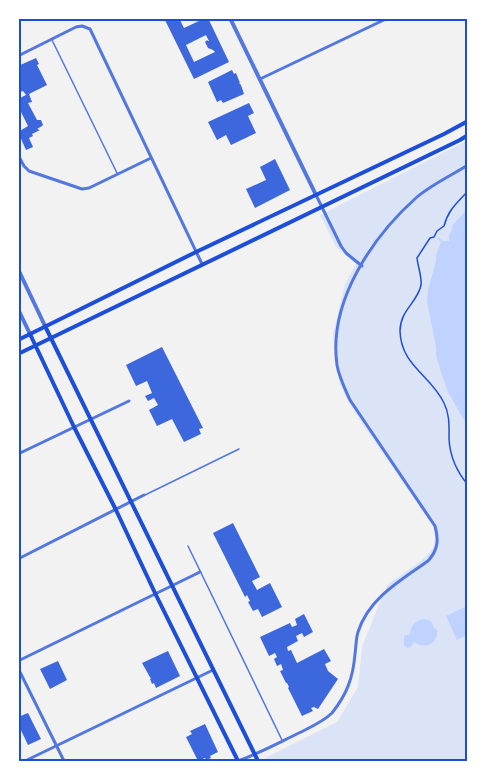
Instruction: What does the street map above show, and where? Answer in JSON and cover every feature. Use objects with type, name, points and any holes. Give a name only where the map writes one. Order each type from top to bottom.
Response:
[{"type":"main road","points":[[18,340],[468,121]]},
{"type":"main road","points":[[18,354],[468,135]]},
{"type":"main road","points":[[45,326],[258,761]]},
{"type":"main road","points":[[30,334],[238,761]]},
{"type":"street","points":[[230,18],[341,246],[362,266]]},
{"type":"street","points":[[260,79],[388,18]]},
{"type":"street","points":[[18,56],[76,27],[82,26],[90,29],[203,265]]},
{"type":"street","points":[[18,155],[29,171],[82,189],[89,188],[151,158]]},
{"type":"street","points":[[238,761],[317,724],[331,714],[348,688],[354,672],[358,632],[366,615],[389,588],[431,557],[437,545],[438,536],[435,526],[350,400],[337,366],[337,329],[346,295],[380,235],[418,196],[468,165]]},
{"type":"street","points":[[18,269],[45,326]]},
{"type":"street","points":[[18,309],[30,334]]},
{"type":"street","points":[[18,454],[129,401]]},
{"type":"street","points":[[18,559],[144,495]]},
{"type":"street","points":[[18,661],[200,572]]},
{"type":"street","points":[[18,668],[64,761]]},
{"type":"street","points":[[25,761],[213,670]]},
{"type":"lane","points":[[52,39],[118,174]]},
{"type":"lane","points":[[144,495],[238,448]]},
{"type":"lane","points":[[188,546],[282,741]]},
{"type":"path","points":[[468,191],[452,208],[446,217],[444,226],[437,231],[434,237],[430,238],[417,258],[421,286],[403,317],[400,333],[408,359],[444,403],[449,420],[453,461],[468,485]]},
{"type":"shaded area","points":[[468,140],[468,761],[262,761],[337,722],[358,687],[362,647],[387,585],[429,553],[434,546],[435,537],[433,526],[357,416],[340,384],[333,334],[345,284],[356,264],[336,247],[320,215]]},
{"type":"water","points":[[468,208],[468,427],[448,392],[441,372],[427,302],[436,255],[441,242],[437,239],[449,241],[453,228],[451,227]]},
{"type":"water","points":[[467,606],[467,635],[457,640],[446,616]]},
{"type":"water","points":[[425,619],[431,621],[437,630],[435,639],[426,645],[414,642],[411,647],[407,648],[404,645],[404,636],[410,634],[414,623]]},
{"type":"building","points":[[164,18],[179,18],[184,28],[199,21],[198,18],[208,18],[229,62],[194,79]],"holes":[[[206,35],[209,41],[205,42],[208,48],[215,52],[194,62],[186,45]]]},
{"type":"building","points":[[36,58],[47,85],[29,94],[32,102],[28,103],[37,120],[41,120],[43,125],[29,138],[33,147],[26,150],[18,132],[28,126],[18,109],[18,99],[26,95],[23,91],[20,92],[18,87],[20,77],[18,66]]},
{"type":"building","points":[[232,70],[234,74],[236,73],[244,94],[223,103],[221,100],[217,102],[208,82]]},
{"type":"building","points":[[249,103],[254,113],[248,116],[256,133],[231,145],[226,135],[217,140],[208,122]]},
{"type":"building","points":[[275,159],[290,190],[255,208],[246,189],[266,180],[260,167]]},
{"type":"building","points":[[162,347],[203,428],[199,429],[201,434],[184,442],[172,419],[157,426],[149,410],[158,405],[154,398],[148,401],[145,396],[152,393],[147,381],[136,386],[126,365]]},
{"type":"building","points":[[233,523],[260,577],[252,581],[257,590],[270,583],[282,607],[262,617],[258,609],[253,611],[247,595],[245,597],[213,533]]},
{"type":"building","points":[[304,614],[313,632],[304,637],[302,633],[296,636],[298,641],[287,647],[288,651],[291,650],[297,663],[324,649],[331,661],[325,664],[328,671],[338,679],[318,709],[311,708],[313,711],[302,716],[280,671],[283,670],[281,664],[277,666],[274,659],[277,657],[275,653],[269,656],[260,637],[290,623],[292,627],[297,625],[295,619]]},
{"type":"building","points":[[168,651],[180,676],[156,688],[142,663]]},
{"type":"building","points":[[58,661],[67,680],[50,689],[40,669]]},
{"type":"building","points":[[28,713],[41,739],[28,745],[18,724],[18,717]]},
{"type":"building","points":[[205,724],[218,752],[210,756],[211,758],[198,761],[186,737],[192,734],[190,731]]}]
